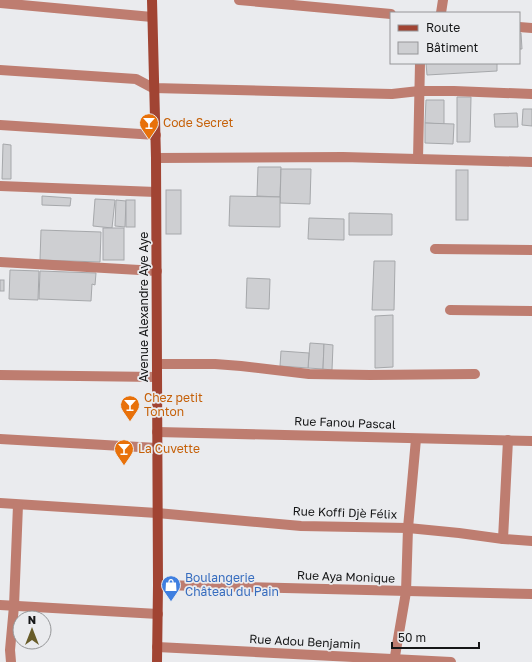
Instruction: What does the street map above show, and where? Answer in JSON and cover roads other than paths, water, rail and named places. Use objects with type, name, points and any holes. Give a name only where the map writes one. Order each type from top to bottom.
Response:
[{"type":"street","name":"Avenue Alexandre Aye Aye","points":[[152,0],[156,135],[157,662]]},
{"type":"street","points":[[238,0],[390,14]]},
{"type":"street","points":[[441,12],[443,0]]},
{"type":"street","points":[[0,3],[152,16]]},
{"type":"street","points":[[520,27],[532,28]]},
{"type":"street","points":[[418,159],[420,64]]},
{"type":"street","points":[[0,70],[136,79],[154,88],[392,94],[419,91],[454,90],[532,94]]},
{"type":"street","points":[[0,125],[156,135]]},
{"type":"street","points":[[156,158],[343,157],[532,162]]},
{"type":"street","points":[[0,186],[156,192]]},
{"type":"street","points":[[435,249],[532,250]]},
{"type":"street","points":[[0,262],[157,271]]},
{"type":"street","points":[[450,310],[532,311]]},
{"type":"street","points":[[157,364],[215,364],[309,374],[475,374]]},
{"type":"street","points":[[0,375],[157,378]]},
{"type":"street","name":"Rue Fanou Pascal","points":[[157,432],[291,434],[416,439],[532,441]]},
{"type":"street","points":[[0,439],[157,448]]},
{"type":"street","points":[[395,661],[406,592],[408,528],[416,439]]},
{"type":"street","points":[[503,539],[508,440]]},
{"type":"street","name":"Rue Koffi Djè Félix","points":[[0,503],[157,513],[301,526],[408,528],[532,542]]},
{"type":"street","points":[[10,662],[5,650],[14,606],[18,505]]},
{"type":"street","name":"Rue Aya Monique","points":[[158,585],[532,594]]},
{"type":"street","points":[[0,605],[158,614]]},
{"type":"street","name":"Rue Adou Benjamin","points":[[157,647],[395,661],[451,662]]},
{"type":"place","name":"Code Secret","points":[[149,140]]},
{"type":"place","name":"Chez petit Tonton","points":[[130,422]]},
{"type":"place","name":"La Cuvette","points":[[124,466]]},
{"type":"place","name":"Boulangerie Château du Pain","points":[[171,602]]}]
